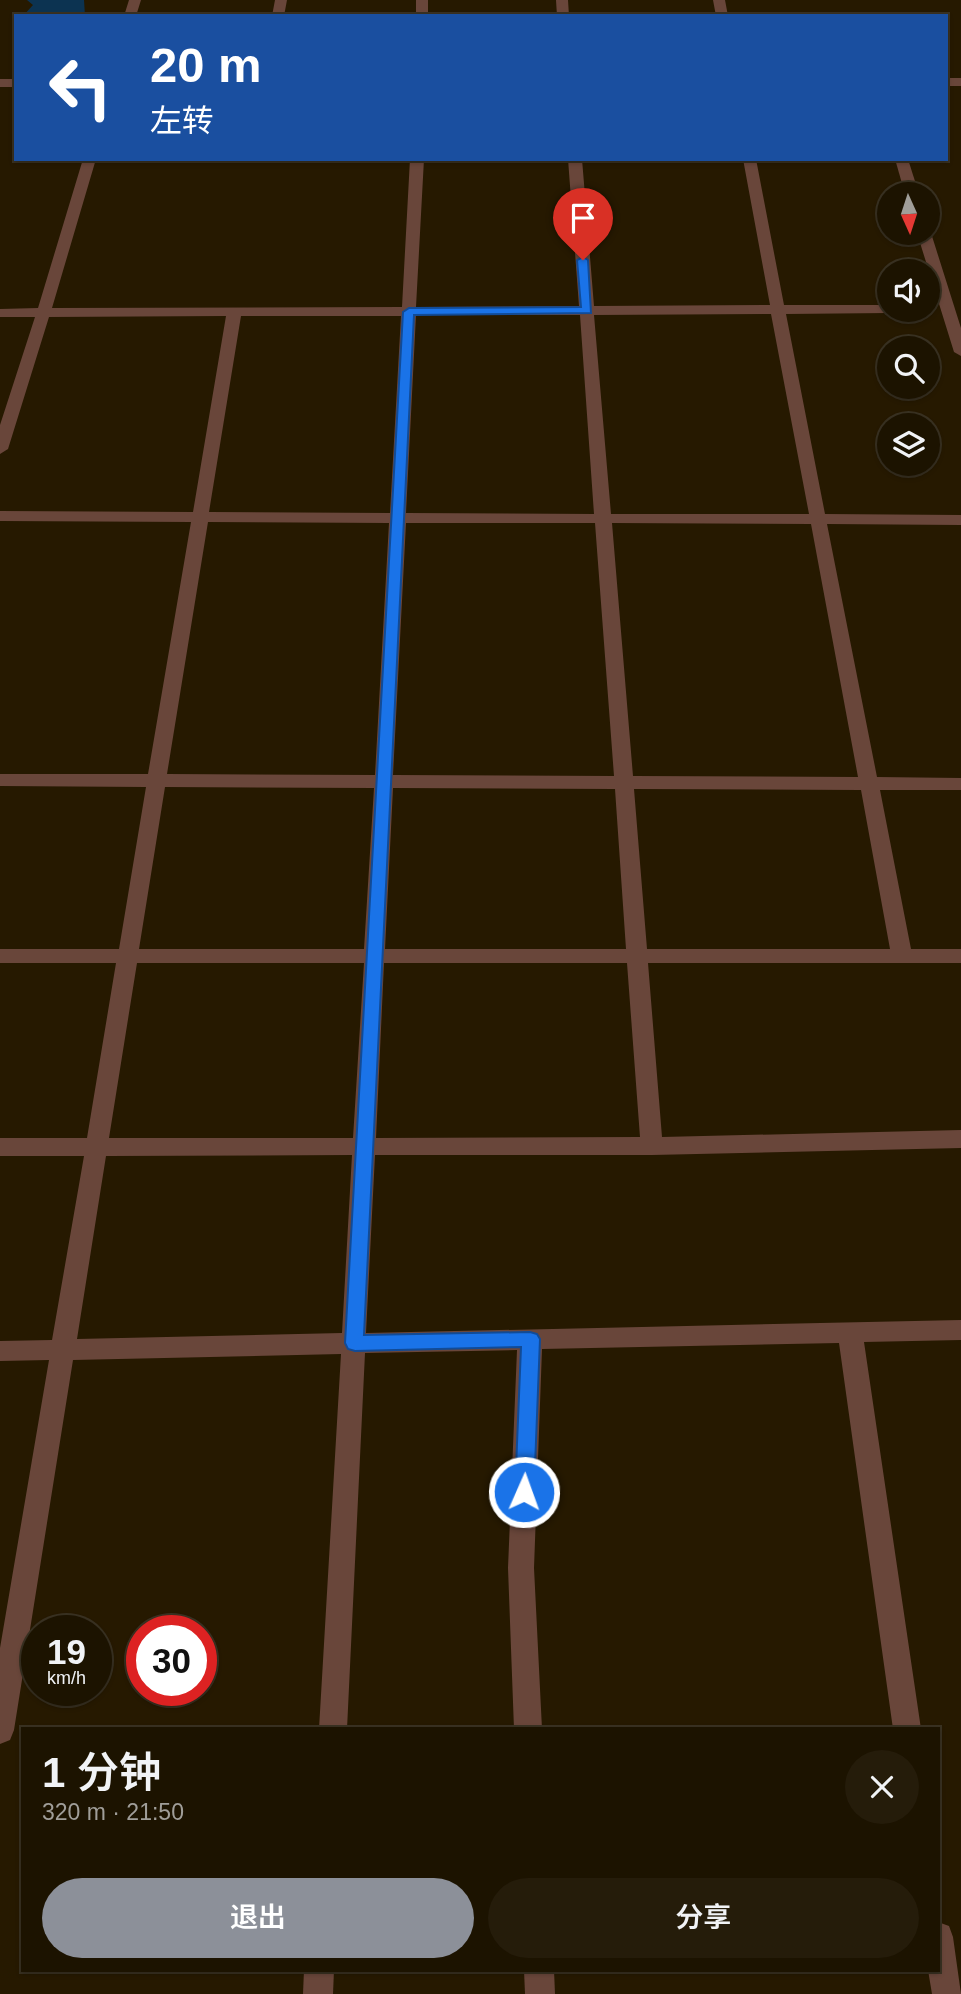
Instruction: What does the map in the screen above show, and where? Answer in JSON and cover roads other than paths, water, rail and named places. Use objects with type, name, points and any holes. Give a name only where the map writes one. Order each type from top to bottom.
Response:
[{"type":"street","points":[[0,449],[89,161]]},
{"type":"street","points":[[333,1727],[417,161]]},
{"type":"street","points":[[575,161],[652,1146]]},
{"type":"street","points":[[750,161],[902,956]]},
{"type":"street","points":[[902,161],[908,182]]},
{"type":"street","points":[[929,245],[954,309],[961,352]]},
{"type":"street","points":[[0,313],[877,309]]},
{"type":"street","points":[[0,1730],[234,312]]},
{"type":"street","points":[[0,516],[961,520]]},
{"type":"street","points":[[0,780],[961,783]]},
{"type":"street","points":[[0,956],[961,956]]},
{"type":"street","points":[[0,1147],[652,1146],[961,1139]]},
{"type":"street","points":[[0,1351],[961,1329]]},
{"type":"street","points":[[850,1332],[906,1727]]},
{"type":"street","points":[[528,1727],[521,1568],[530,1339]]},
{"type":"street","points":[[940,1950],[947,1994]]},
{"type":"street","points":[[318,1994],[319,1972]]},
{"type":"street","points":[[539,1972],[540,1994]]},
{"type":"water","points":[[27,0],[84,0],[85,14],[25,14],[33,5]]}]
